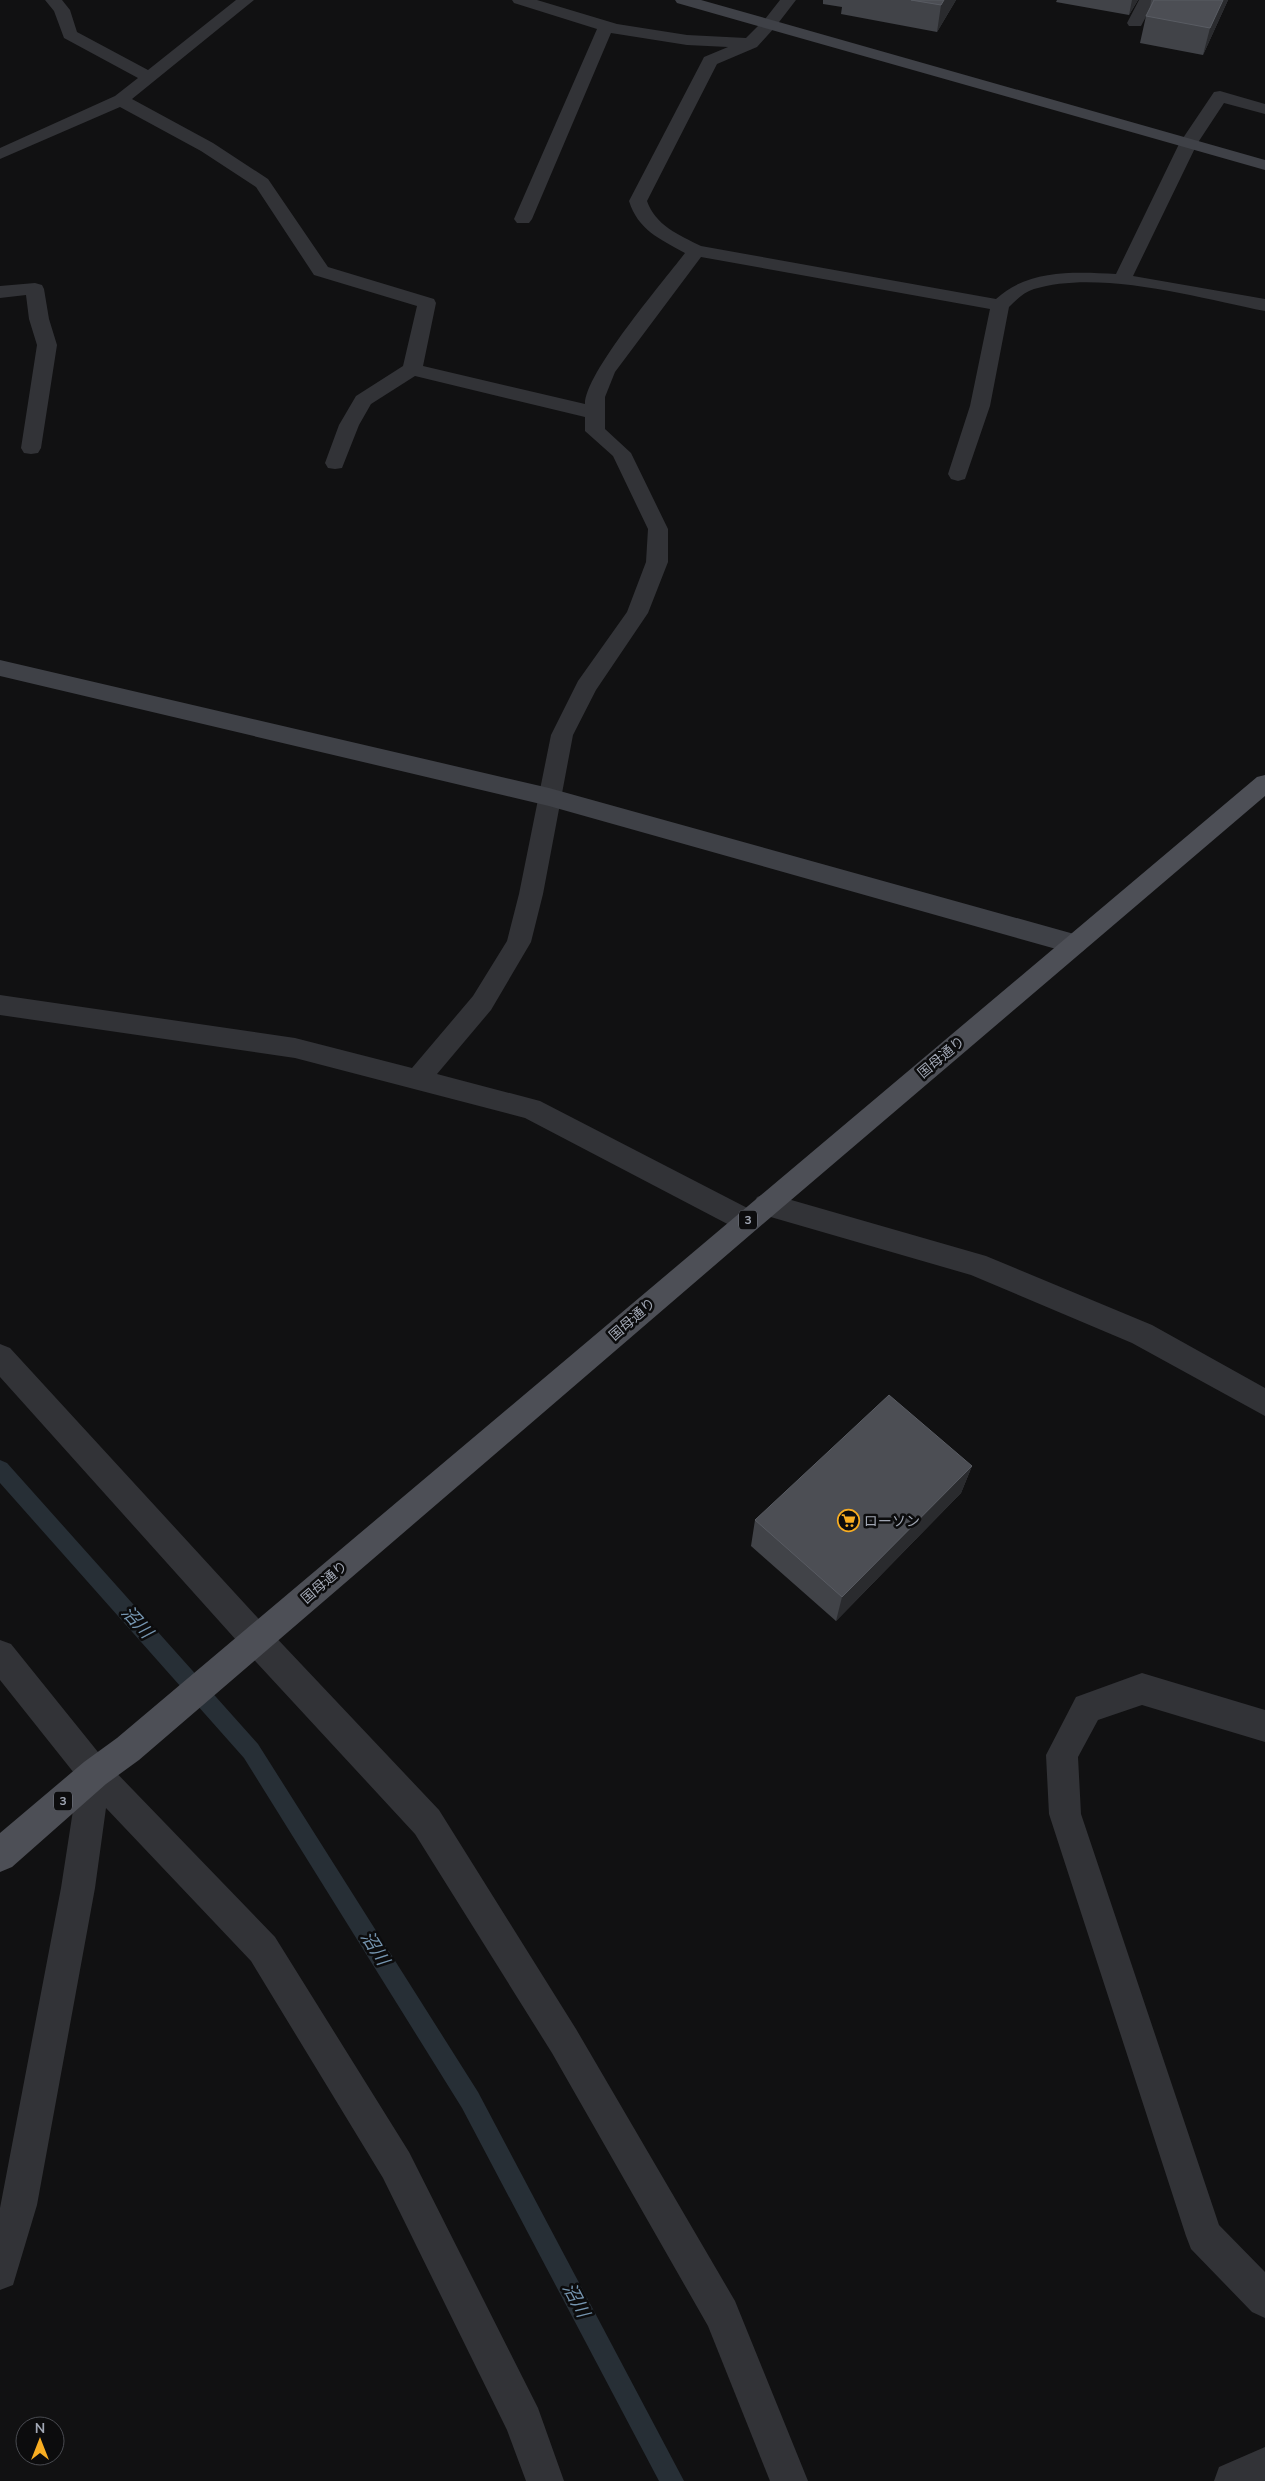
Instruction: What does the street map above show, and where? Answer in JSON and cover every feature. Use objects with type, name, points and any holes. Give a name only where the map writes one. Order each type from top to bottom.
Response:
[{"type":"main road","name":"国母通り","points":[[0,1855],[95,1773],[128,1750],[757,1213],[1265,783]]},
{"type":"street","points":[[53,0],[62,10],[70,35],[150,78]]},
{"type":"street","points":[[0,154],[122,100],[246,0]]},
{"type":"street","points":[[520,0],[606,26],[687,40],[751,43]]},
{"type":"street","points":[[683,0],[1265,165]]},
{"type":"street","points":[[788,0],[770,24],[751,43],[710,61],[638,201],[643,216],[665,235],[696,251],[1000,305]]},
{"type":"street","points":[[1135,24],[1147,0]]},
{"type":"street","points":[[523,219],[606,26]]},
{"type":"street","points":[[1122,280],[1188,144],[1220,96],[1265,109]]},
{"type":"street","points":[[122,100],[207,147],[262,183],[321,271],[427,303],[412,369],[363,400],[349,425],[335,463]]},
{"type":"street","points":[[418,1079],[482,1003],[519,942],[531,894],[562,735],[586,687],[637,613],[657,562],[658,529],[621,453],[595,431],[595,398],[606,370],[696,251]]},
{"type":"street","points":[[958,474],[980,406],[1000,305],[1008,296],[1029,284],[1070,278],[1122,280],[1265,305]]},
{"type":"street","points":[[0,292],[34,289],[39,319],[47,345],[31,448]]},
{"type":"street","points":[[412,369],[595,413]]},
{"type":"street","points":[[0,668],[549,797],[1074,944]]},
{"type":"street","points":[[0,1004],[295,1048],[531,1109],[757,1213],[976,1264],[1142,1334],[1265,1403]]},
{"type":"street","points":[[0,1357],[245,1650],[432,1830],[564,2041],[722,2314],[790,2481]]},
{"type":"street","points":[[0,1655],[95,1773],[263,1949],[396,2165],[524,2422],[545,2481]]},
{"type":"street","points":[[1265,1726],[1142,1690],[1087,1708],[1062,1755],[1065,1814],[1204,2236],[1265,2299]]},
{"type":"street","points":[[0,2272],[19,2206],[78,1888],[95,1773]]},
{"type":"street","points":[[1233,2481],[1265,2466]]},
{"type":"building","points":[[911,0],[944,0],[941,5]]},
{"type":"building","points":[[1154,0],[1223,0],[1210,28],[1146,16]]},
{"type":"building","points":[[889,1395],[972,1466],[842,1597],[755,1520]]},
{"type":"waterway","name":"沼川","points":[[0,1469],[251,1751],[470,2100],[672,2481]]},
{"type":"place","name":"ローソン","points":[[848,1521]]}]
